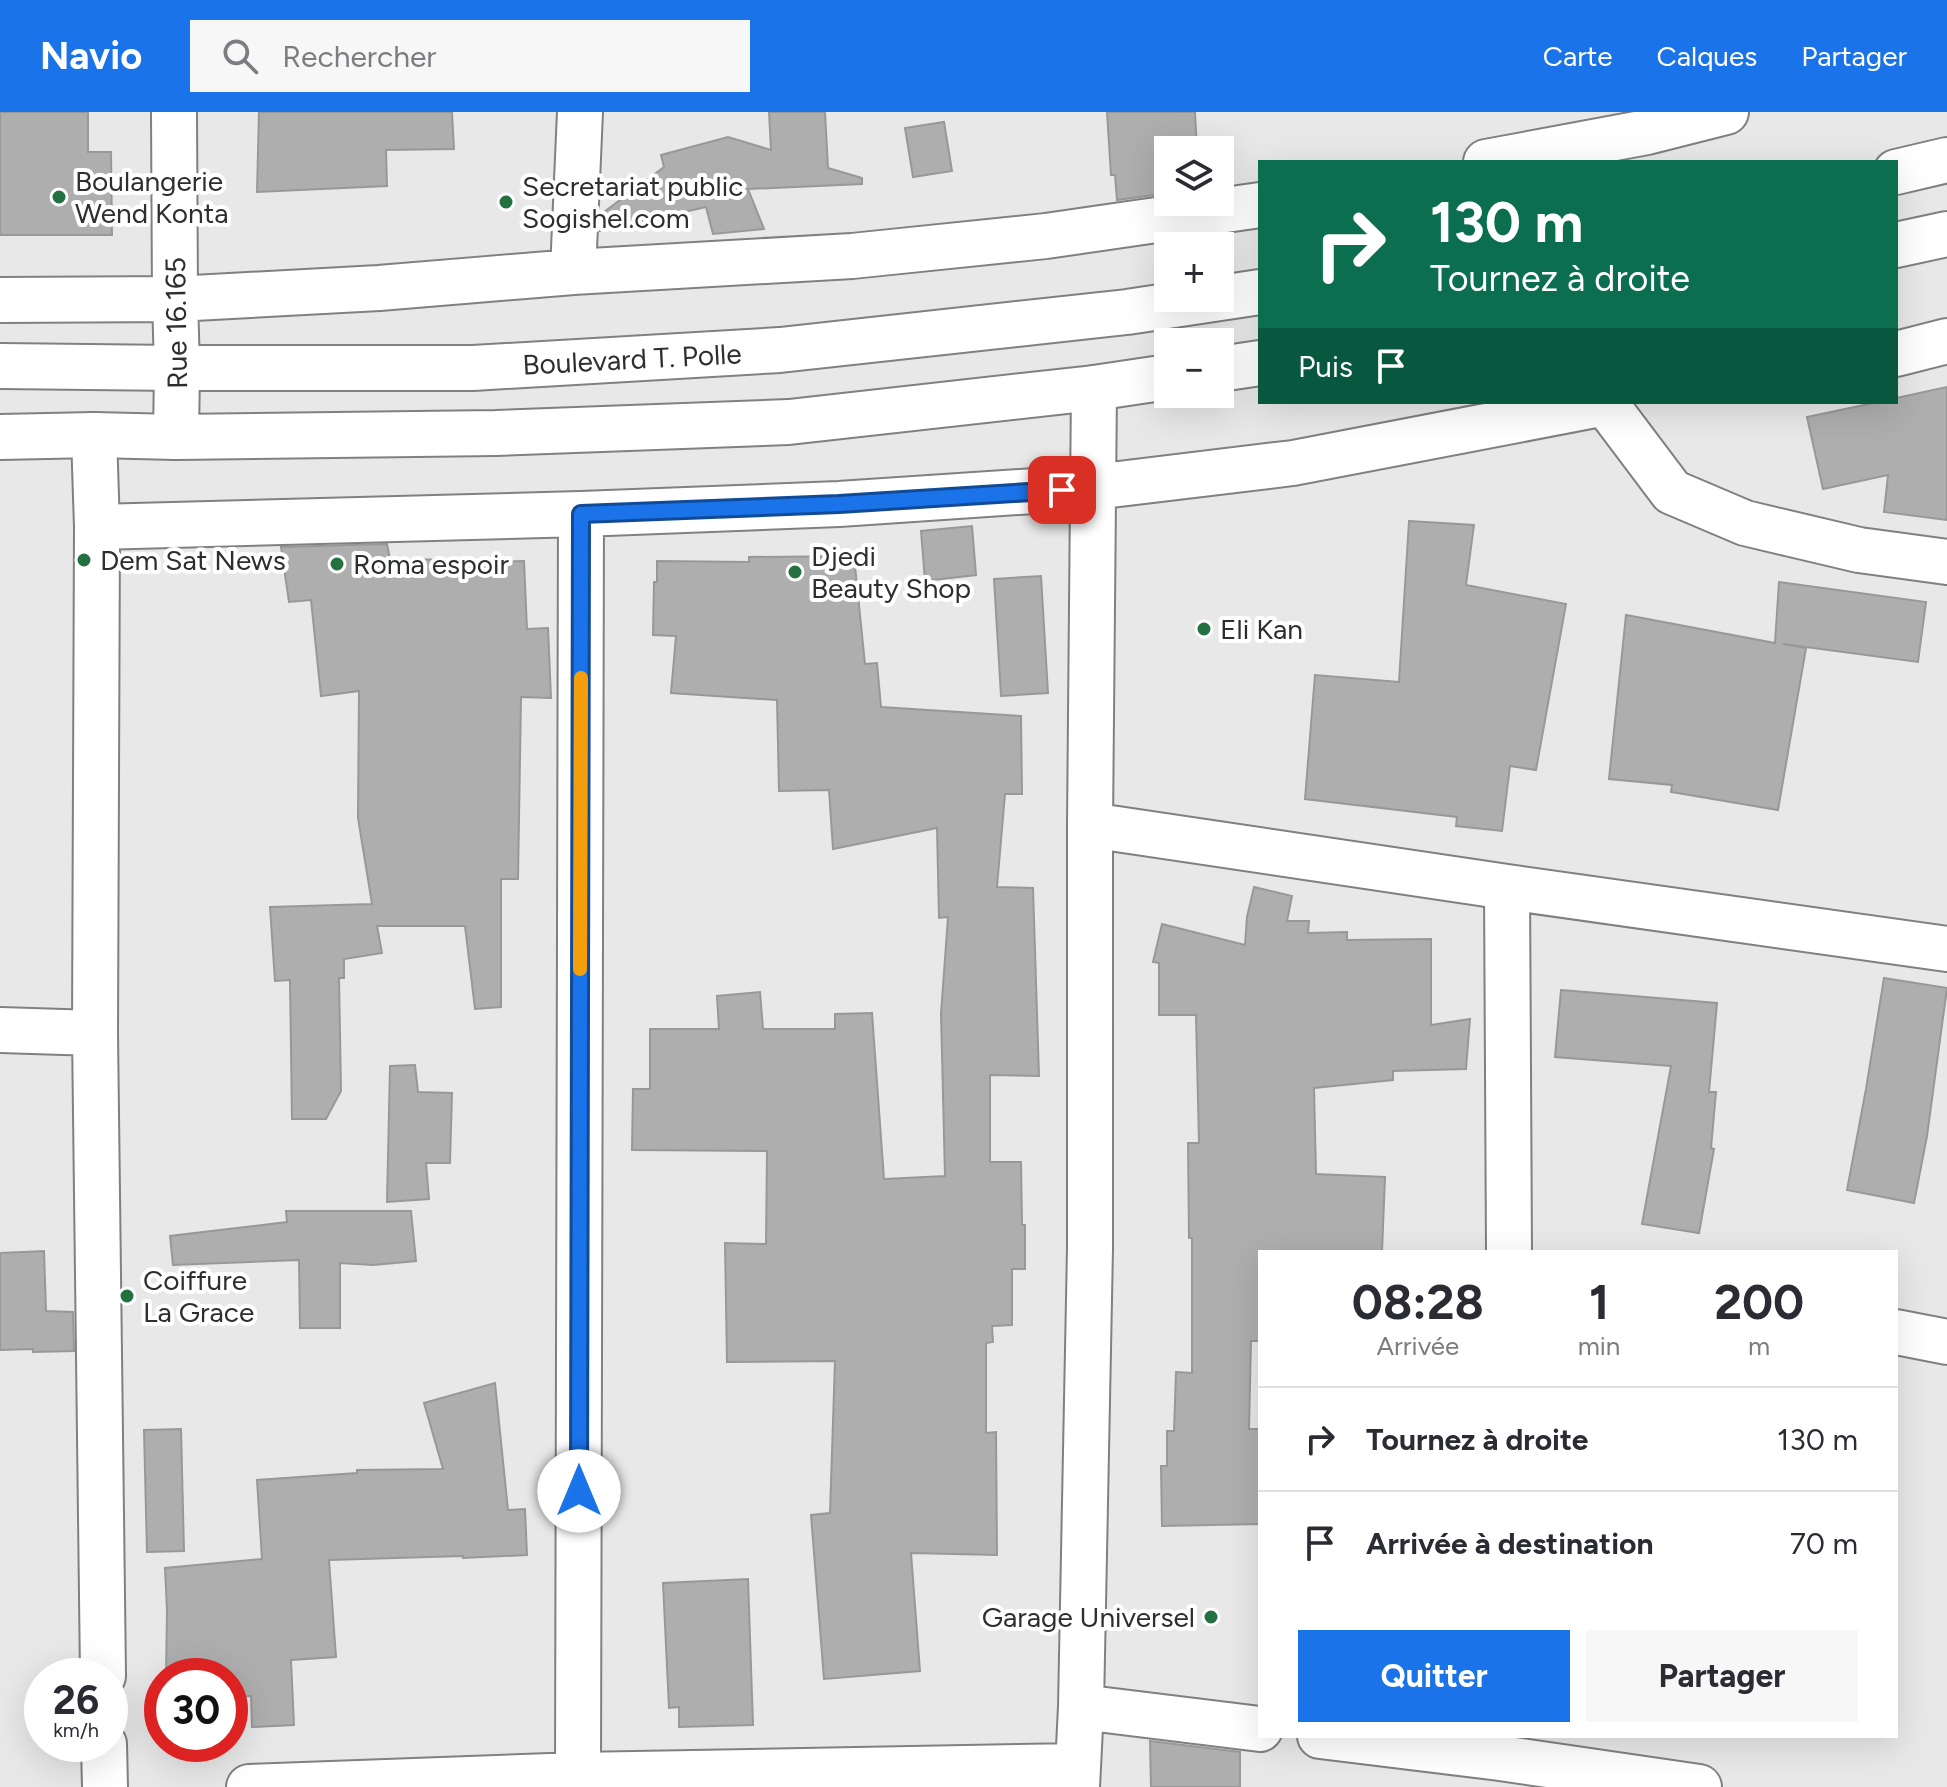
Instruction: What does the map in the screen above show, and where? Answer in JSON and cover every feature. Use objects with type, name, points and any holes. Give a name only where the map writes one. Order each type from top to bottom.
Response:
[{"type":"main road","name":"Rue 16.165","points":[[174,112],[176,437]]},
{"type":"main road","points":[[573,272],[580,112]]},
{"type":"main road","points":[[1492,160],[1585,127],[1647,132],[1726,112]]},
{"type":"main road","points":[[1898,172],[1947,160]]},
{"type":"main road","points":[[0,300],[175,299],[852,256],[1046,236],[1258,205]]},
{"type":"main road","points":[[1898,245],[1947,234]]},
{"type":"main road","name":"Boulevard T. Polle","points":[[0,366],[473,368],[780,350],[1127,312],[1258,292]]},
{"type":"main road","points":[[1898,353],[1947,341]]},
{"type":"main road","points":[[1234,367],[1258,363]]},
{"type":"main road","points":[[0,437],[496,433],[789,422],[1154,379]]},
{"type":"main road","points":[[249,1787],[578,1775],[1077,1776],[1090,1248],[1094,388]]},
{"type":"main road","points":[[97,527],[839,504],[1094,487],[1293,463],[1603,404]]},
{"type":"main road","points":[[1609,404],[1672,492],[1745,523],[1859,550],[1947,562]]},
{"type":"main road","points":[[94,435],[97,527],[95,1033],[103,1658]]},
{"type":"main road","points":[[578,1775],[581,514]]},
{"type":"main road","points":[[1090,825],[1947,949]]},
{"type":"main road","points":[[1507,887],[1509,1250]]},
{"type":"main road","points":[[0,1030],[95,1033]]},
{"type":"main road","points":[[1898,1332],[1947,1342]]},
{"type":"main road","points":[[1081,1707],[1258,1729]]},
{"type":"main road","points":[[1353,1738],[1500,1747],[1699,1787]]},
{"type":"main road","points":[[104,1762],[105,1787]]},
{"type":"building","points":[[0,112],[88,112],[88,152],[111,152],[112,235],[0,235]]},
{"type":"building","points":[[259,112],[452,112],[454,149],[386,150],[387,186],[257,192]]},
{"type":"building","points":[[769,112],[825,112],[828,168],[862,178],[862,184],[748,189],[764,229],[713,234],[706,207],[600,231],[600,215],[664,167],[661,155],[728,137],[771,150]]},
{"type":"building","points":[[1107,112],[1195,112],[1196,136],[1154,136],[1154,195],[1117,200],[1115,175],[1111,175]]},
{"type":"building","points":[[944,122],[952,171],[913,177],[905,128]]},
{"type":"building","points":[[1947,387],[1947,520],[1884,512],[1888,475],[1823,489],[1807,417],[1869,404],[1898,404],[1898,398]]},
{"type":"building","points":[[1409,521],[1474,525],[1466,585],[1566,604],[1536,770],[1510,766],[1502,831],[1456,826],[1457,817],[1305,799],[1315,675],[1399,682]]},
{"type":"building","points":[[972,526],[976,575],[925,581],[921,531]]},
{"type":"building","points":[[387,544],[390,559],[466,560],[466,563],[524,561],[527,629],[548,628],[551,698],[521,697],[518,879],[501,879],[501,1007],[475,1009],[465,926],[377,926],[382,953],[344,959],[344,978],[339,978],[341,1091],[326,1119],[292,1119],[290,980],[275,981],[270,907],[372,904],[358,818],[359,691],[321,696],[311,600],[289,602],[281,547]]},
{"type":"building","points":[[854,556],[865,664],[877,663],[881,707],[1021,716],[1022,794],[1005,794],[997,887],[1033,888],[1039,1076],[990,1075],[990,1162],[1021,1162],[1022,1225],[1025,1225],[1025,1269],[1012,1269],[1012,1325],[992,1326],[993,1342],[986,1343],[986,1433],[996,1432],[997,1555],[911,1553],[920,1671],[824,1679],[811,1515],[830,1513],[835,1361],[727,1362],[725,1243],[766,1244],[767,1151],[632,1150],[633,1089],[650,1089],[650,1029],[719,1029],[717,996],[760,992],[763,1029],[835,1029],[835,1014],[872,1013],[884,1179],[945,1176],[941,1014],[948,917],[939,918],[937,828],[833,849],[829,790],[779,791],[777,700],[671,693],[676,636],[653,635],[657,561],[749,562],[749,557]]},
{"type":"building","points":[[1041,576],[1048,693],[1001,696],[994,579]]},
{"type":"building","points":[[1779,582],[1926,602],[1918,662],[1783,644],[1806,648],[1778,810],[1671,792],[1672,785],[1609,779],[1626,615],[1775,643]]},
{"type":"building","points":[[1254,887],[1292,896],[1287,921],[1309,921],[1308,933],[1347,932],[1347,940],[1431,939],[1431,1025],[1470,1019],[1466,1069],[1393,1071],[1393,1080],[1314,1088],[1316,1174],[1385,1177],[1382,1250],[1258,1250],[1258,1341],[1251,1341],[1249,1429],[1258,1429],[1258,1524],[1162,1526],[1161,1466],[1167,1466],[1167,1431],[1174,1431],[1176,1372],[1192,1373],[1188,1143],[1199,1143],[1196,1015],[1159,1015],[1159,963],[1153,962],[1162,924],[1245,945]]},
{"type":"building","points":[[1884,978],[1947,988],[1927,1136],[1914,1203],[1847,1190]]},
{"type":"building","points":[[1561,990],[1717,1003],[1709,1092],[1716,1092],[1711,1148],[1714,1149],[1699,1233],[1642,1224],[1671,1066],[1555,1057]]},
{"type":"building","points":[[415,1065],[418,1092],[452,1093],[450,1163],[426,1163],[429,1199],[387,1202],[390,1066]]},
{"type":"building","points":[[286,1211],[411,1211],[416,1261],[373,1265],[340,1263],[340,1328],[300,1328],[299,1260],[173,1265],[170,1236],[287,1222]]},
{"type":"building","points":[[44,1251],[46,1311],[73,1312],[74,1351],[0,1350],[0,1253]]},
{"type":"building","points":[[495,1383],[508,1510],[525,1509],[527,1555],[329,1560],[336,1657],[291,1660],[294,1725],[252,1727],[248,1658],[166,1658],[165,1568],[262,1559],[257,1480],[357,1473],[357,1470],[443,1469],[424,1403]]},
{"type":"building","points":[[181,1429],[184,1551],[147,1552],[144,1430]]},
{"type":"building","points":[[748,1579],[753,1725],[679,1727],[679,1707],[669,1708],[663,1583]]},
{"type":"building","points":[[1150,1741],[1240,1752],[1240,1787],[1151,1787]]},
{"type":"slow traffic","points":[[580,969],[581,678]]},
{"type":"place","name":"Boulangerie Wend Konta","points":[[59,197]]},
{"type":"place","name":"Secretariat public Sogishel.com","points":[[506,202]]},
{"type":"place","name":"Dem Sat News","points":[[84,560]]},
{"type":"place","name":"Roma espoir","points":[[337,564]]},
{"type":"place","name":"Djedi Beauty Shop","points":[[795,572]]},
{"type":"place","name":"Eli Kan","points":[[1204,629]]},
{"type":"place","name":"Coiffure La Grace","points":[[127,1296]]},
{"type":"place","name":"Garage Universel","points":[[1211,1617]]},
{"type":"route","points":[[579,1491],[581,514],[839,504],[1062,490]]}]
